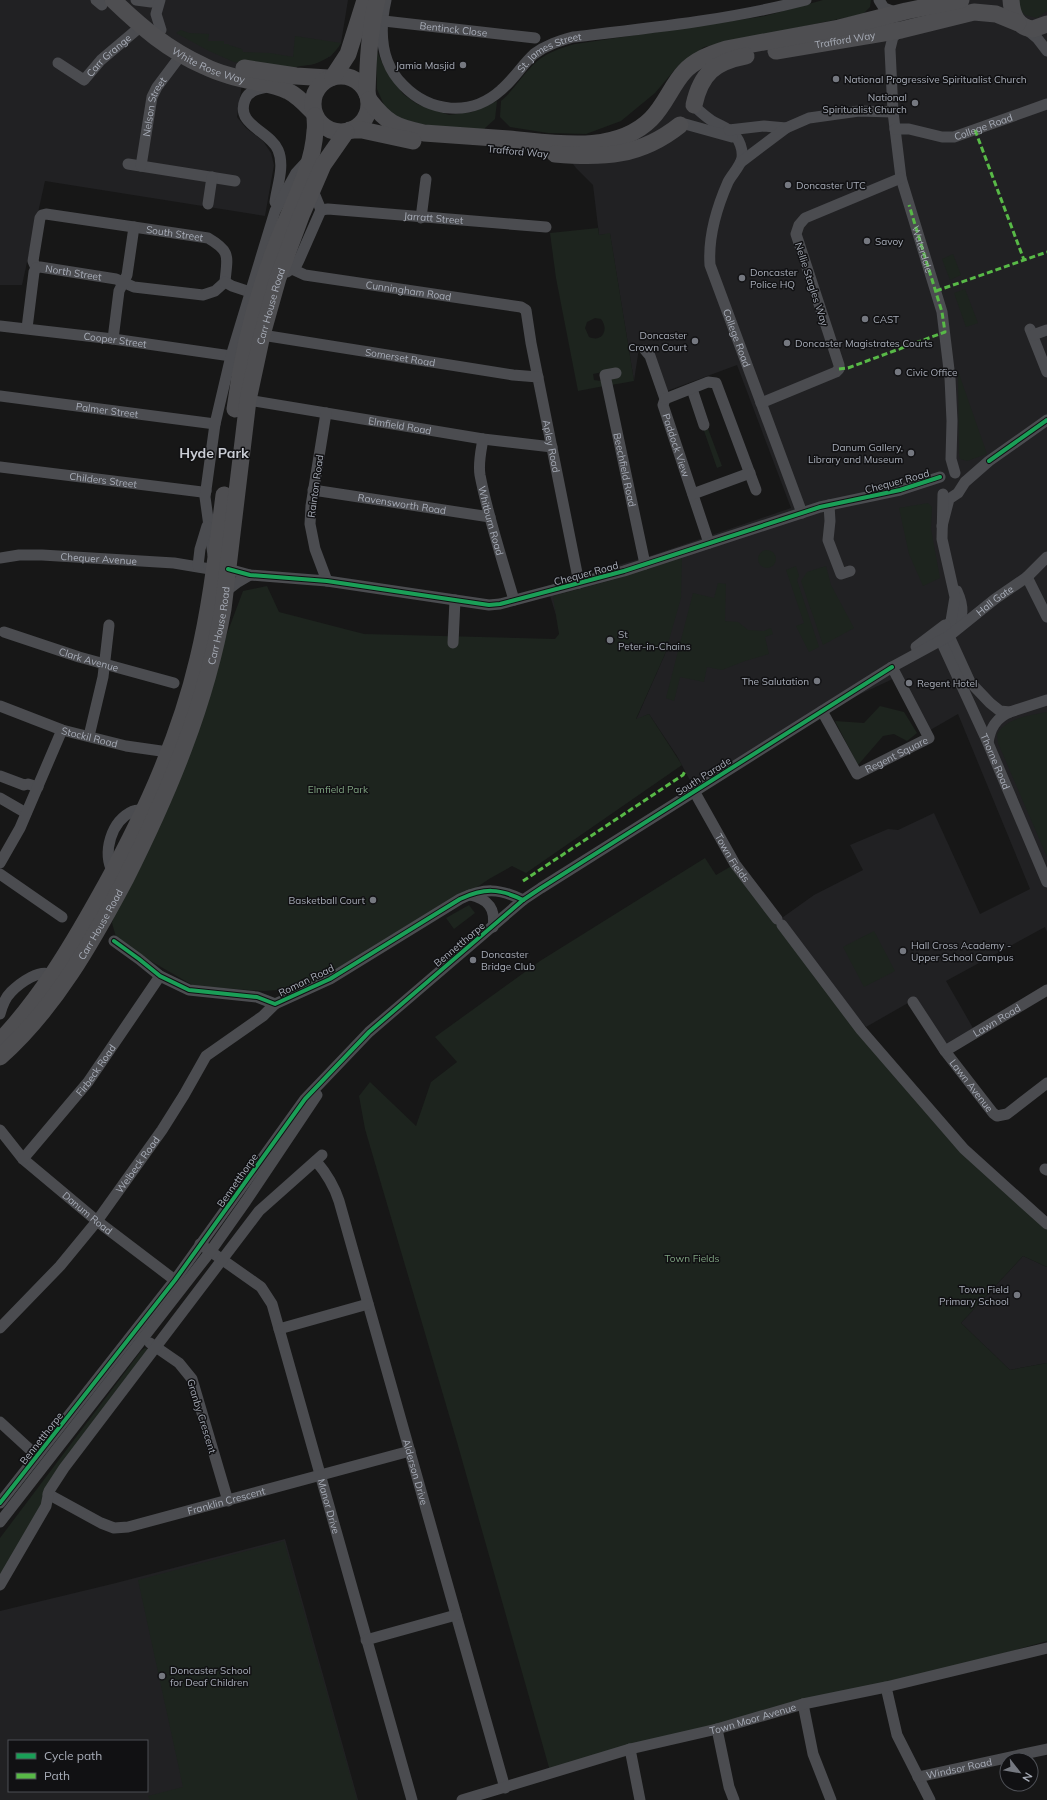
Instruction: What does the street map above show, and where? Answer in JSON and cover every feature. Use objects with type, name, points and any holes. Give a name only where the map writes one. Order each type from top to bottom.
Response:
[{"type":"highway","name":"White Rose Way","points":[[129,0],[161,30],[179,42],[219,62],[254,70],[296,76],[331,78]]},
{"type":"highway","points":[[365,0],[348,54],[331,78],[318,89],[313,98],[314,114],[319,122],[326,128],[338,132],[348,131],[360,124],[367,114],[368,51],[371,25],[377,0]]},
{"type":"highway","name":"Trafford Way","points":[[348,131],[362,130],[417,142],[592,157],[617,154],[643,147],[669,134],[692,118],[696,94],[708,73],[728,60],[873,34],[899,22],[961,0]]},
{"type":"highway","points":[[1011,0],[1013,14],[1021,25],[1037,29],[1047,24]]},
{"type":"highway","name":"White Rose Way","points":[[104,2],[157,40],[181,55],[204,67],[225,75],[274,86],[288,91],[300,99],[314,114]]},
{"type":"highway","name":"Trafford Way","points":[[368,97],[379,113],[391,124],[408,130],[424,133],[565,144],[595,143],[616,139],[637,130],[651,120],[667,100],[683,73],[698,60],[710,53],[839,28],[974,12],[996,14],[1021,25]]},
{"type":"highway","points":[[331,78],[344,76],[353,78],[361,84],[368,97]]},
{"type":"highway","points":[[682,124],[670,122],[666,118],[664,113],[667,100],[672,95],[685,95],[689,97],[694,106]]},
{"type":"highway","name":"Carr House Road","points":[[0,1057],[35,1021],[57,993],[97,932],[142,845],[175,753],[208,676],[217,644],[225,592],[219,569],[235,406],[244,358],[257,307],[275,248],[303,180],[315,131],[314,114]]},
{"type":"highway","name":"Carr House Road","points":[[0,1040],[52,975],[81,929],[113,872],[175,753],[185,706],[198,660],[211,598],[219,569],[248,400],[262,335],[285,274],[290,244],[312,188],[330,153],[348,131]]},
{"type":"street","points":[[136,0],[144,2],[160,0],[156,14],[161,30]]},
{"type":"street","name":"St. James Street","points":[[386,0],[382,41],[383,51],[388,63],[401,83],[422,101],[434,106],[452,109],[464,108],[485,101],[495,95],[502,90],[530,58],[546,46],[559,40],[697,22],[734,16],[806,0]]},
{"type":"street","points":[[879,0],[884,8],[899,22]]},
{"type":"street","name":"Bentinck Close","points":[[384,21],[524,41],[536,38]]},
{"type":"street","name":"Waterdale","points":[[899,22],[890,49],[893,112],[901,178],[942,312],[950,378],[952,465],[956,473]]},
{"type":"street","points":[[1021,25],[1037,38],[1047,50]]},
{"type":"street","name":"Carr Grange","points":[[58,63],[84,80],[101,60],[140,27]]},
{"type":"street","points":[[873,34],[885,40],[890,49]]},
{"type":"street","name":"Nelson Street","points":[[141,166],[152,96],[181,55]]},
{"type":"street","points":[[219,569],[212,553],[208,525],[206,491],[215,424],[231,356],[275,211],[280,166],[278,150],[265,134],[250,124],[244,111],[245,99],[250,92],[256,89],[274,86]]},
{"type":"street","name":"College Road","points":[[895,129],[909,129],[950,138],[1047,104]]},
{"type":"street","points":[[694,106],[714,122],[729,130],[738,140],[742,150],[741,162]]},
{"type":"street","name":"College Road","points":[[802,513],[713,274],[710,260],[711,240],[723,194],[729,180],[741,162],[786,128],[801,120],[829,115],[859,111],[893,112]]},
{"type":"street","points":[[682,124],[738,140]]},
{"type":"street","points":[[729,130],[764,126],[786,128]]},
{"type":"street","points":[[275,211],[295,175],[309,158]]},
{"type":"street","points":[[128,164],[235,181]]},
{"type":"street","points":[[280,166],[285,173],[295,175]]},
{"type":"street","points":[[208,204],[212,177]]},
{"type":"street","name":"Nellie Stagles Way","points":[[761,403],[836,372],[839,369],[839,365],[796,234],[799,225],[805,218],[901,178]]},
{"type":"street","points":[[420,218],[426,179]]},
{"type":"street","points":[[285,274],[299,260],[321,210],[312,188]]},
{"type":"street","name":"Jarratt Street","points":[[321,210],[546,227]]},
{"type":"street","name":"South Street","points":[[36,268],[33,261],[42,214],[46,214],[208,238],[224,249],[227,268],[225,282]]},
{"type":"street","name":"South Street","points":[[124,282],[134,227]]},
{"type":"street","name":"North Street","points":[[27,328],[34,272],[36,268],[40,267],[116,278],[134,287],[203,295],[215,291],[225,282]]},
{"type":"street","name":"Cunningham Road","points":[[285,274],[306,275],[521,307],[526,310]]},
{"type":"street","points":[[113,339],[119,291],[124,282]]},
{"type":"street","points":[[225,282],[250,292]]},
{"type":"street","name":"Apley Road","points":[[526,310],[579,583]]},
{"type":"street","name":"Cooper Street","points":[[0,326],[113,339],[231,356]]},
{"type":"street","points":[[1047,330],[1031,332],[1047,372]]},
{"type":"street","name":"Somerset Road","points":[[262,335],[513,375],[538,376]]},
{"type":"street","name":"Paddock View","points":[[645,350],[650,356],[665,399],[663,405],[709,543]]},
{"type":"street","name":"Beechfield Road","points":[[606,375],[645,564]]},
{"type":"street","points":[[665,399],[708,382],[713,382],[719,386],[756,490]]},
{"type":"street","points":[[692,389],[704,425]]},
{"type":"street","name":"Palmer Street","points":[[0,396],[215,424]]},
{"type":"street","name":"Elmfield Road","points":[[248,400],[483,439],[552,447]]},
{"type":"street","name":"Rainton Road","points":[[326,413],[310,515],[315,549],[327,581]]},
{"type":"street","points":[[942,526],[949,499],[965,482],[989,461],[1047,420]]},
{"type":"street","name":"Whitburn Road","points":[[483,439],[480,456],[480,475],[490,517],[514,600]]},
{"type":"street","name":"Waterdale","points":[[941,475],[951,449]]},
{"type":"street","points":[[942,635],[951,621],[955,597],[942,538],[941,492],[938,484],[941,475],[947,472],[956,473],[989,461]]},
{"type":"street","name":"Childers Street","points":[[0,467],[202,492],[206,491]]},
{"type":"street","points":[[693,494],[750,473]]},
{"type":"street","points":[[941,492],[948,496],[958,491],[962,480],[956,473]]},
{"type":"street","name":"Chequer Road","points":[[219,569],[250,575],[327,581],[489,604],[514,600],[579,583],[645,564],[802,513],[829,505],[900,490],[941,475]]},
{"type":"street","name":"Chequer Road","points":[[900,490],[931,488],[941,492]]},
{"type":"street","name":"Ravensworth Road","points":[[313,490],[490,517]]},
{"type":"street","points":[[829,505],[830,521],[828,540],[841,574],[850,571]]},
{"type":"street","points":[[198,566],[200,549],[208,525]]},
{"type":"street","name":"Chequer Avenue","points":[[0,558],[19,555],[42,555],[174,563],[219,569]]},
{"type":"street","name":"Hall Gate","points":[[942,635],[1027,577],[1047,557]]},
{"type":"street","points":[[225,592],[250,575]]},
{"type":"street","points":[[1027,577],[1047,617]]},
{"type":"street","points":[[942,635],[961,620],[962,616],[961,600],[952,582]]},
{"type":"street","points":[[453,643],[455,600]]},
{"type":"street","points":[[89,736],[103,677],[109,625]]},
{"type":"street","name":"Clark Avenue","points":[[4,632],[79,657],[174,683]]},
{"type":"street","points":[[942,635],[970,682],[1000,711],[1010,712]]},
{"type":"street","name":"South Parade","points":[[523,900],[942,635]]},
{"type":"street","name":"Thorne Road","points":[[942,635],[1047,882]]},
{"type":"street","name":"Regent Square","points":[[822,711],[857,774],[929,738],[892,667]]},
{"type":"street","points":[[988,743],[989,736],[995,722],[1001,716],[1047,700]]},
{"type":"street","name":"Stockil Road","points":[[0,706],[62,730],[126,746],[175,753]]},
{"type":"street","points":[[0,863],[11,845],[26,813],[62,730]]},
{"type":"street","points":[[0,776],[24,785],[28,784],[38,787]]},
{"type":"street","name":"Town Fields","points":[[694,791],[735,864],[861,1030],[964,1149],[1047,1224]]},
{"type":"street","points":[[0,798],[26,813]]},
{"type":"street","points":[[0,874],[62,916]]},
{"type":"street","name":"Roman Road","points":[[114,941],[160,976],[189,990],[257,997],[275,1004],[330,979],[432,916],[470,895],[490,890],[508,893],[523,900]]},
{"type":"street","points":[[470,895],[485,901],[491,908],[494,915],[493,926]]},
{"type":"street","name":"Bennetthorpe","points":[[0,1522],[178,1283],[200,1244],[305,1099],[373,1029],[523,900]]},
{"type":"street","points":[[0,1014],[3,1005],[11,992],[24,982],[41,973],[48,973],[52,975]]},
{"type":"street","name":"Firbeck Road","points":[[23,1159],[88,1082],[160,976]]},
{"type":"street","name":"Lawn Road","points":[[945,1051],[1047,990]]},
{"type":"street","name":"Lawn Avenue","points":[[913,1002],[945,1051],[993,1113],[997,1116],[1007,1114],[1047,1083]]},
{"type":"street","name":"Welbeck Road","points":[[0,1328],[60,1266],[97,1221],[162,1130],[206,1056],[263,1016],[275,1004]]},
{"type":"street","name":"Bennetthorpe","points":[[178,1283],[210,1252],[246,1201],[330,1074]]},
{"type":"street","name":"Danum Road","points":[[0,1130],[23,1159],[97,1221],[178,1283]]},
{"type":"street","name":"Alderson Drive","points":[[259,1211],[319,1158],[336,1189],[505,1788]]},
{"type":"street","name":"Bennetthorpe","points":[[246,1201],[259,1211]]},
{"type":"street","points":[[0,1585],[46,1506],[49,1491],[64,1468],[259,1211]]},
{"type":"street","name":"Manor Drive","points":[[200,1244],[222,1261],[261,1287],[272,1304],[412,1800]]},
{"type":"street","points":[[279,1328],[368,1304]]},
{"type":"street","name":"Bennetthorpe","points":[[0,1503],[37,1456],[138,1335]]},
{"type":"street","name":"Granby Crescent","points":[[138,1335],[179,1363],[192,1379],[228,1502]]},
{"type":"street","points":[[0,1422],[37,1456]]},
{"type":"street","name":"Franklin Crescent","points":[[48,1494],[101,1523],[114,1528],[128,1527],[228,1502],[410,1451]]},
{"type":"street","points":[[366,1640],[456,1615]]},
{"type":"street","name":"Town Moor Avenue","points":[[467,1799],[630,1749],[717,1729],[803,1704],[886,1687],[1047,1648]]},
{"type":"street","points":[[886,1687],[897,1736],[930,1800]]},
{"type":"street","points":[[803,1704],[813,1754],[831,1800]]},
{"type":"street","points":[[717,1729],[734,1800]]},
{"type":"street","points":[[630,1749],[640,1800]]},
{"type":"street","name":"Windsor Road","points":[[918,1777],[1047,1749]]},
{"type":"shaded area","points":[[0,0],[348,0],[341,43],[331,56],[314,64],[298,66],[293,69],[242,84],[237,117],[246,128],[263,141],[271,153],[274,165],[265,216],[45,181],[22,285],[0,285]]},
{"type":"shaded area","points":[[961,0],[1047,0],[1047,932],[1045,927],[946,981],[973,1028],[946,1044],[915,999],[866,1027],[779,920],[814,895],[863,870],[850,845],[888,829],[898,830],[934,813],[980,914],[1030,889],[958,714],[925,733],[897,677],[822,712],[695,790],[677,756],[649,714],[636,720],[665,654],[681,558],[612,580],[554,596],[559,634],[556,615],[547,586],[653,555],[791,508],[737,365],[667,391],[650,345],[639,348],[634,381],[610,234],[599,235],[593,185],[576,168],[564,152],[637,130],[698,60]]},
{"type":"shaded area","name":"Town Field Primary School","points":[[1023,1256],[1047,1267],[1047,1363],[1010,1370],[961,1323]]},
{"type":"shaded area","name":"Doncaster School for Deaf Children","points":[[285,1539],[358,1800],[0,1800],[0,1611],[116,1583]]},
{"type":"green space","points":[[823,0],[871,0],[870,7],[863,14],[704,47],[678,66],[655,93],[621,121],[586,134],[548,133],[510,127],[500,117],[501,101],[528,70],[541,58],[564,47],[575,44],[765,16]]},
{"type":"green space","points":[[1017,0],[1047,0],[1047,11],[1037,18],[1025,15],[1019,9]]},
{"type":"green space","points":[[181,30],[189,33],[209,34],[208,41],[224,41],[224,44],[229,44],[242,49],[243,52],[270,53],[293,57],[295,36],[341,43],[330,56],[322,61],[292,69],[234,62],[209,51],[176,33]]},
{"type":"green space","points":[[376,49],[384,67],[403,94],[417,104],[449,115],[472,112],[497,101],[495,119],[485,128],[484,132],[437,128],[394,117],[384,105],[377,89]]},
{"type":"green space","points":[[598,228],[599,235],[610,233],[634,381],[611,385],[612,378],[618,369],[593,374],[594,380],[601,381],[604,386],[578,391],[556,278],[550,233]],"holes":[[[595,318],[601,319],[604,327],[603,334],[598,338],[589,337],[585,328],[587,322]]]},
{"type":"green space","points":[[953,254],[961,275],[950,280],[942,259]]},
{"type":"green space","points":[[965,289],[978,323],[966,327],[954,293]]},
{"type":"green space","points":[[958,371],[987,454],[967,461],[960,459],[959,456]]},
{"type":"green space","points":[[707,426],[722,466],[717,468],[703,428]]},
{"type":"green space","points":[[928,503],[932,507],[931,529],[940,578],[923,586],[909,554],[899,508]]},
{"type":"green space","points":[[767,550],[773,553],[776,559],[773,565],[767,568],[761,565],[758,559],[761,553]]},
{"type":"green space","name":"Elmfield Park","points":[[682,557],[681,598],[665,654],[636,719],[649,714],[682,765],[526,873],[512,866],[489,879],[460,899],[282,1000],[278,990],[264,991],[194,986],[149,960],[116,937],[112,923],[122,885],[180,759],[243,591],[267,586],[279,612],[364,634],[555,639],[559,634],[553,596],[612,580]]},
{"type":"green space","points":[[796,566],[799,576],[797,580],[819,647],[809,652],[796,626],[804,623],[786,570]]},
{"type":"green space","points":[[826,566],[831,585],[854,628],[823,645],[801,581],[807,572]]},
{"type":"green space","points":[[718,583],[726,584],[725,621],[738,622],[748,630],[764,631],[771,628],[773,634],[765,637],[769,654],[722,670],[707,667],[704,682],[680,677],[674,701],[666,698],[693,593],[714,598]]},
{"type":"green space","points":[[880,706],[904,712],[917,733],[907,741],[894,734],[883,736],[858,765],[835,721],[864,723]]},
{"type":"green space","points":[[1047,712],[1047,857],[998,743],[997,734],[1007,724],[1019,718]]},
{"type":"green space","name":"Town Fields","points":[[705,858],[716,875],[735,864],[861,1030],[964,1149],[1047,1224],[1047,1267],[1023,1256],[961,1323],[1010,1370],[1047,1363],[1047,1641],[886,1687],[550,1771],[457,1442],[365,1129],[359,1096],[370,1082],[416,1126],[431,1082],[457,1062],[435,1037],[540,961]]},
{"type":"green space","points":[[469,905],[475,913],[454,929],[446,918]]},
{"type":"green space","points":[[874,931],[895,971],[864,987],[843,947]]},
{"type":"green space","points":[[145,1348],[148,1349],[45,1501],[0,1579],[0,1538],[141,1351]]},
{"type":"green space","points":[[284,1541],[357,1800],[150,1800],[148,1796],[183,1787],[138,1580]]},
{"type":"marked path","points":[[975,130],[1024,260]]},
{"type":"marked path","points":[[839,369],[848,368],[945,332],[942,312],[909,205]]},
{"type":"marked path","points":[[936,291],[1047,252]]},
{"type":"marked path","points":[[523,881],[683,775],[685,771]]},
{"type":"cycle path","points":[[989,461],[1047,420]]},
{"type":"cycle path","points":[[228,569],[250,575],[327,581],[489,605],[500,604],[624,571],[820,507],[900,490],[940,477]]},
{"type":"cycle path","points":[[0,1503],[175,1280],[305,1099],[369,1032],[523,900],[892,667]]},
{"type":"cycle path","points":[[114,941],[160,976],[189,990],[257,997],[275,1004],[330,979],[460,899],[469,895],[484,891],[492,891],[506,893],[523,900]]},
{"type":"place","name":"Jamia Masjid","points":[[463,65]]},
{"type":"place","name":"National Progressive Spiritualist Church","points":[[836,79]]},
{"type":"place","name":"National Spiritualist Church","points":[[915,103]]},
{"type":"place","name":"Doncaster UTC","points":[[788,185]]},
{"type":"place","name":"Savoy","points":[[867,241]]},
{"type":"place","name":"Doncaster Police HQ","points":[[742,278]]},
{"type":"place","name":"CAST","points":[[865,319]]},
{"type":"place","name":"Doncaster Crown Court","points":[[695,341]]},
{"type":"place","name":"Doncaster Magistrates Courts","points":[[787,343]]},
{"type":"place","name":"Civic Office","points":[[898,372]]},
{"type":"place","name":"Danum Gallery, Library and Museum","points":[[911,453]]},
{"type":"place","name":"St Peter-in-Chains","points":[[610,640]]},
{"type":"place","name":"The Salutation","points":[[817,681]]},
{"type":"place","name":"Regent Hotel","points":[[909,683]]},
{"type":"place","name":"Basketball Court","points":[[373,900]]},
{"type":"place","name":"Hall Cross Academy - Upper School Campus","points":[[903,951]]},
{"type":"place","name":"Doncaster Bridge Club","points":[[473,960]]},
{"type":"place","name":"Town Field Primary School","points":[[1017,1295]]},
{"type":"place","name":"Doncaster School for Deaf Children","points":[[162,1676]]},
{"type":"district","name":"Hyde Park","points":[[214,453]]}]
